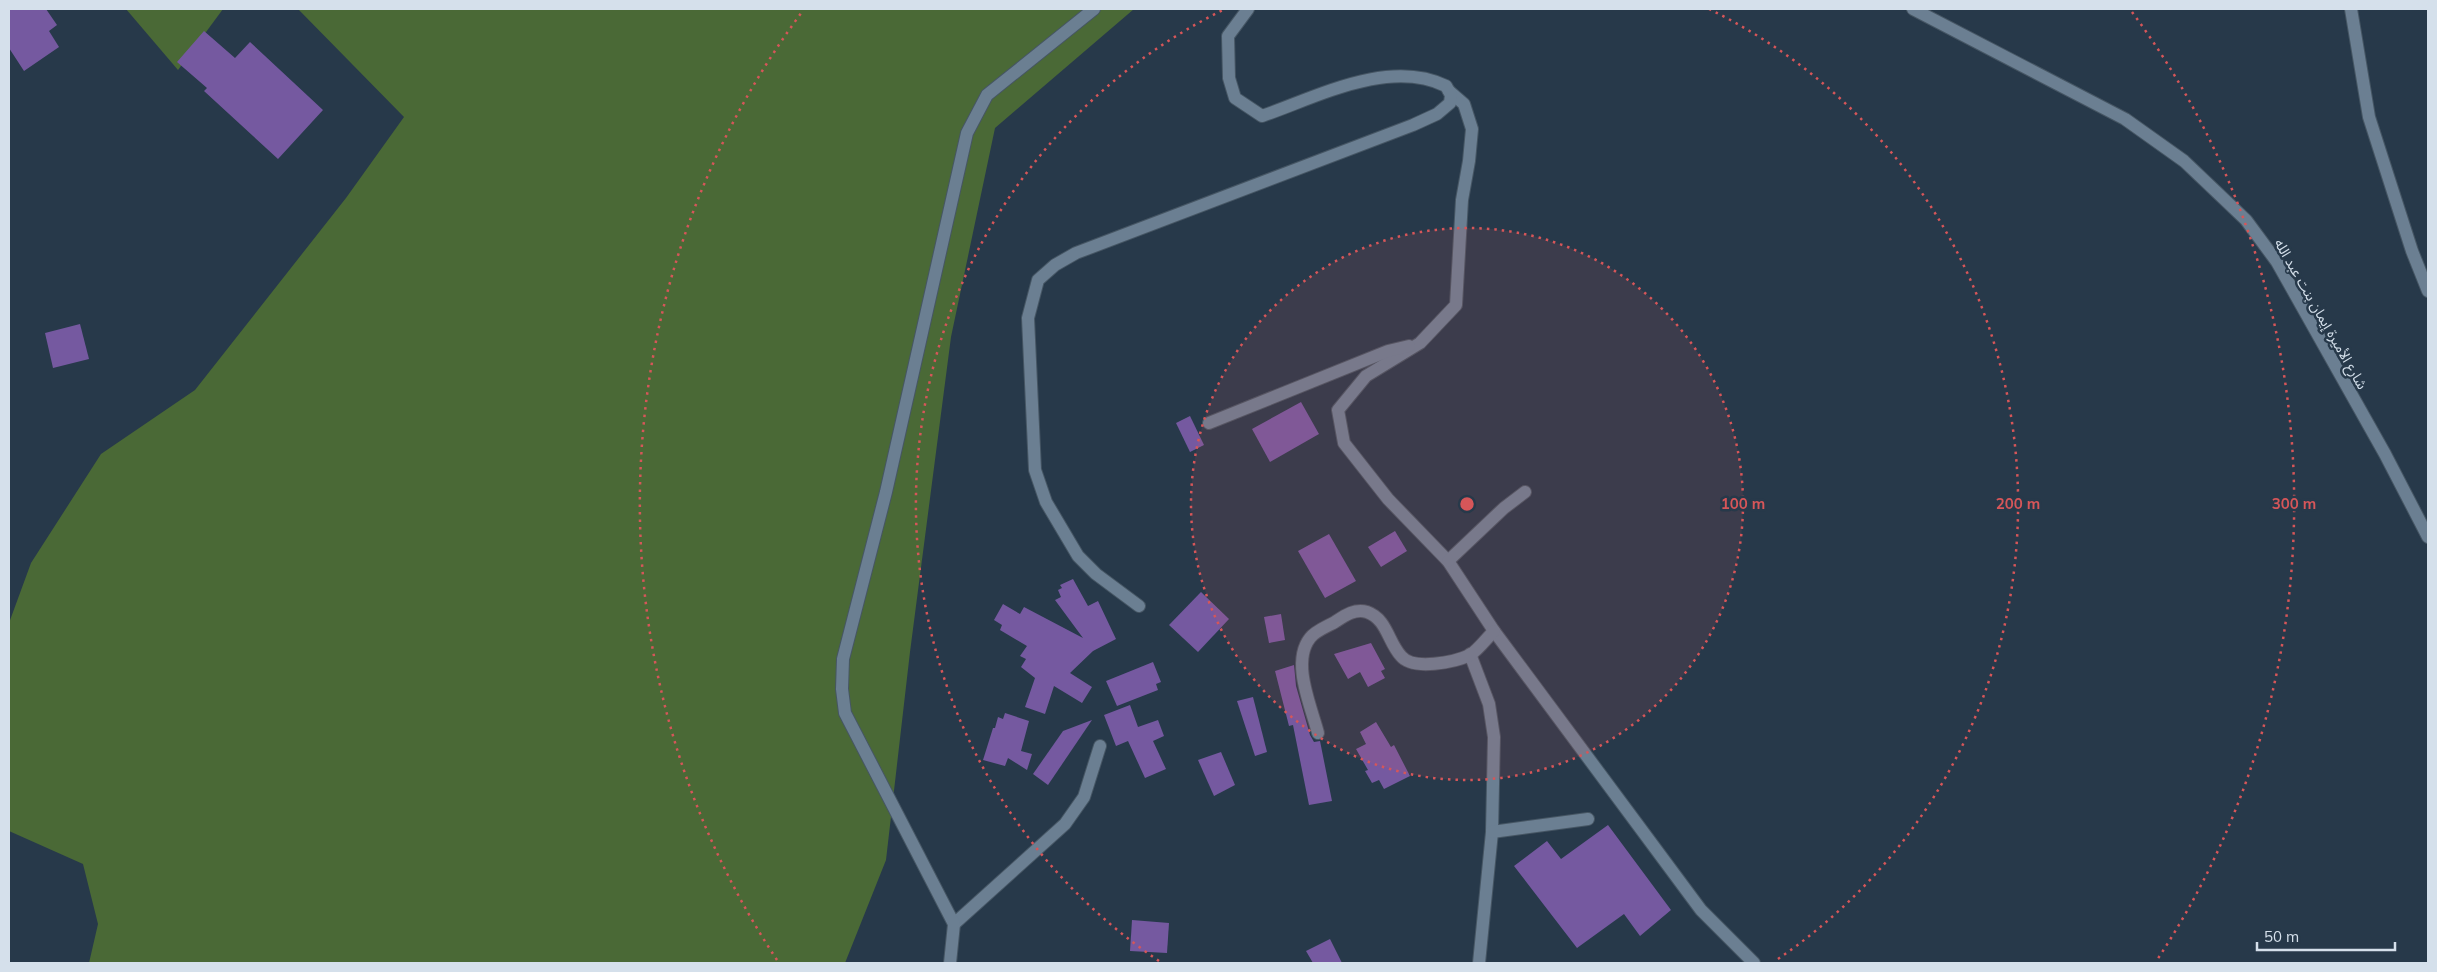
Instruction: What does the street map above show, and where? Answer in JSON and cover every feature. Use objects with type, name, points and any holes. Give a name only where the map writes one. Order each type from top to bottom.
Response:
[{"type":"street","points":[[950,963],[954,924],[845,713],[842,688],[844,659],[886,492],[967,133],[987,96],[1094,9]]},
{"type":"street","points":[[1139,606],[1096,574],[1078,556],[1046,502],[1035,470],[1028,318],[1038,280],[1055,265],[1076,253],[1437,114],[1450,102],[1451,95],[1446,86],[1424,78],[1405,76],[1370,78],[1262,116],[1235,98],[1229,78],[1228,36],[1248,9]]},
{"type":"street","name":"شارع الأميرة إيمان بنت عبد الله","points":[[1913,9],[2125,119],[2184,162],[2246,220],[2277,262],[2385,454],[2428,537]]},
{"type":"street","points":[[2351,9],[2368,117],[2412,251],[2428,291]]},
{"type":"street","points":[[1448,91],[1464,104],[1472,129],[1462,200],[1456,305],[1420,343],[1366,376],[1338,410],[1344,443],[1388,499],[1448,561],[1494,631],[1701,910],[1754,963]]},
{"type":"street","points":[[1209,423],[1388,351],[1420,343]]},
{"type":"street","points":[[1448,561],[1504,508],[1525,492]]},
{"type":"street","points":[[1318,733],[1300,664],[1303,651],[1311,637],[1349,613],[1364,611],[1374,615],[1383,624],[1400,656],[1406,660],[1436,664],[1470,654],[1494,631]]},
{"type":"street","points":[[1470,654],[1489,704],[1494,737],[1492,832],[1479,963]]},
{"type":"street","points":[[954,924],[1065,824],[1084,797],[1100,746]]},
{"type":"street","points":[[1492,832],[1588,819]]},
{"type":"green space","points":[[126,9],[223,9],[178,70]]},
{"type":"green space","points":[[298,9],[1134,9],[995,128],[951,337],[910,652],[886,860],[845,963],[89,963],[98,924],[83,864],[9,831],[9,623],[31,563],[101,454],[195,390],[346,198],[404,117]]},
{"type":"building","points":[[9,9],[46,9],[57,25],[49,31],[59,47],[24,71],[9,48]]},
{"type":"building","points":[[204,31],[235,58],[250,42],[323,110],[278,159],[204,91],[207,88],[177,62]]},
{"type":"building","points":[[80,324],[89,359],[53,368],[45,333]]},
{"type":"building","points":[[1301,402],[1319,434],[1270,462],[1252,429]]},
{"type":"building","points":[[1190,416],[1204,445],[1190,452],[1176,423]]},
{"type":"building","points":[[1395,531],[1407,551],[1381,567],[1368,547]]},
{"type":"building","points":[[1329,534],[1356,581],[1325,598],[1298,551]]},
{"type":"building","points":[[1073,579],[1088,606],[1098,601],[1116,639],[1093,651],[1070,673],[1092,687],[1082,703],[1054,686],[1045,714],[1025,707],[1035,678],[1021,667],[1026,659],[1020,656],[1027,646],[1000,630],[1002,625],[994,620],[1003,604],[1020,614],[1024,607],[1083,638],[1055,600],[1061,597],[1058,590],[1062,588],[1060,585]]},
{"type":"building","points":[[1201,592],[1229,619],[1198,652],[1169,625]]},
{"type":"building","points":[[1281,614],[1285,640],[1269,643],[1264,617]]},
{"type":"building","points":[[1371,643],[1385,669],[1381,671],[1385,678],[1368,687],[1360,672],[1348,679],[1334,654]]},
{"type":"building","points":[[1153,662],[1161,682],[1156,684],[1158,690],[1117,706],[1106,681]]},
{"type":"building","points":[[1294,665],[1296,686],[1310,735],[1314,742],[1320,741],[1332,801],[1309,805],[1293,725],[1289,726],[1275,671]]},
{"type":"building","points":[[1253,697],[1267,752],[1255,756],[1237,701]]},
{"type":"building","points":[[1130,705],[1138,727],[1158,720],[1164,736],[1153,741],[1166,769],[1145,778],[1128,741],[1116,746],[1104,715]]},
{"type":"building","points":[[1005,713],[1029,721],[1021,751],[1032,754],[1027,770],[1008,758],[1005,766],[983,760],[998,717],[1003,719]]},
{"type":"building","points":[[1092,720],[1048,785],[1033,774],[1063,731]]},
{"type":"building","points":[[1376,722],[1391,747],[1394,745],[1410,776],[1384,789],[1379,780],[1372,783],[1365,771],[1368,770],[1356,749],[1366,744],[1360,732]]},
{"type":"building","points":[[1221,752],[1235,785],[1214,796],[1198,760]]},
{"type":"building","points":[[1608,825],[1671,910],[1640,936],[1624,914],[1577,948],[1514,866],[1547,841],[1561,859]]},
{"type":"building","points":[[1132,920],[1169,923],[1167,953],[1130,951]]},
{"type":"building","points":[[1330,939],[1342,963],[1313,963],[1306,951]]}]
